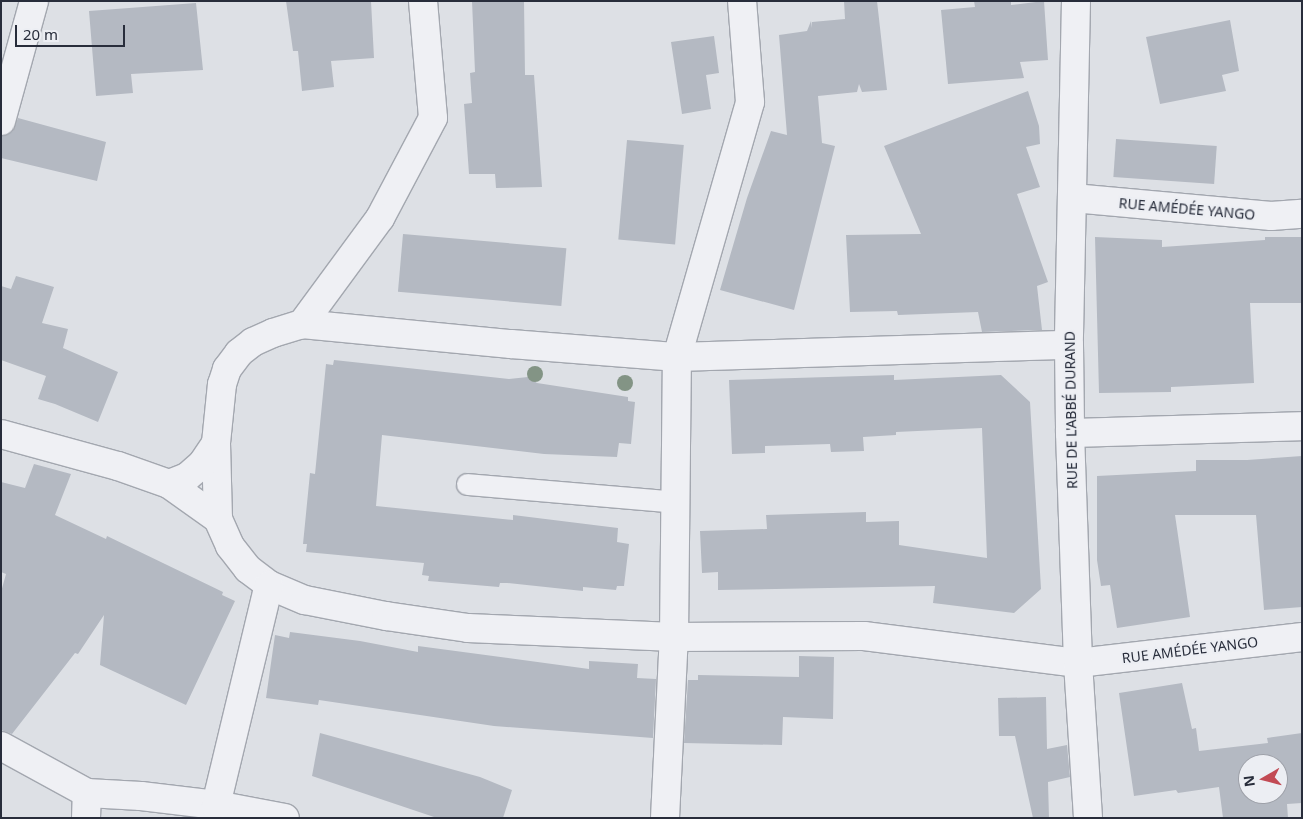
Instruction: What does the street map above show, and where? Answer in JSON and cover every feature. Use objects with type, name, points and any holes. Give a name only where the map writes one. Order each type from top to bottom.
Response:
[{"type":"street","points":[[1,121],[34,1]]},
{"type":"street","points":[[302,324],[380,218],[432,118],[423,1]]},
{"type":"street","points":[[665,818],[674,637],[677,356],[750,102],[742,1]]},
{"type":"street","name":"RUE DE L'ABBÉ DURAND","points":[[1076,1],[1069,345],[1070,433],[1078,663],[1088,818]]},
{"type":"street","name":"RUE AMÉDÉE YANGO","points":[[1073,198],[1271,216],[1302,214]]},
{"type":"street","points":[[218,519],[216,443],[222,384],[227,369],[239,353],[253,342],[273,333],[302,324],[511,344],[677,356],[1069,345]]},
{"type":"street","points":[[1070,433],[1302,426]]},
{"type":"street","points":[[1,434],[118,466],[169,484],[218,519]]},
{"type":"street","points":[[169,484],[187,477],[202,464],[216,443]]},
{"type":"street","name":"RUE AMÉDÉE YANGO","points":[[218,519],[230,546],[248,569],[269,585],[305,600],[386,616],[468,628],[674,637],[864,636],[1078,663],[1302,637]]},
{"type":"street","points":[[216,805],[269,585]]},
{"type":"street","points":[[1,746],[86,805],[141,796],[216,805],[285,818]]},
{"type":"lane","points":[[467,484],[676,502]]},
{"type":"building","points":[[286,1],[371,1],[374,58],[331,61],[334,87],[302,91],[298,51],[293,51]]},
{"type":"building","points":[[472,1],[524,1],[525,75],[534,75],[542,187],[496,188],[495,174],[469,174],[464,104],[472,103],[470,73],[475,72]]},
{"type":"building","points":[[844,1],[877,1],[887,90],[862,92],[859,84],[857,92],[818,96],[822,143],[835,146],[794,310],[720,290],[747,198],[771,131],[787,135],[779,35],[807,31],[811,21],[812,28],[812,22],[845,19]]},
{"type":"building","points":[[974,1],[1011,1],[1011,5],[1044,1],[1048,60],[1020,62],[1024,78],[948,84],[941,10],[975,7]]},
{"type":"building","points":[[196,3],[203,70],[131,74],[133,93],[96,96],[89,11]]},
{"type":"building","points":[[1230,20],[1239,71],[1222,75],[1226,91],[1160,104],[1146,37]]},
{"type":"building","points":[[714,36],[719,73],[706,75],[711,109],[682,114],[671,42]]},
{"type":"building","points":[[1028,91],[1039,126],[1040,144],[1026,147],[1040,187],[1017,194],[1048,282],[1037,286],[1042,330],[982,332],[978,312],[898,315],[897,311],[850,312],[846,235],[921,234],[884,146]]},
{"type":"building","points":[[18,118],[106,142],[97,181],[1,158],[1,136],[12,132]]},
{"type":"building","points":[[1116,139],[1217,146],[1214,184],[1113,177]]},
{"type":"building","points":[[627,140],[684,145],[675,245],[618,240]]},
{"type":"building","points":[[403,234],[566,248],[561,306],[398,292]]},
{"type":"building","points":[[1095,237],[1162,240],[1162,247],[1265,240],[1265,237],[1302,237],[1302,303],[1250,303],[1254,383],[1171,387],[1171,392],[1099,393]]},
{"type":"building","points":[[16,276],[54,287],[42,323],[68,329],[63,348],[118,372],[98,422],[38,399],[46,376],[1,360],[1,286],[11,289]]},
{"type":"building","points":[[334,360],[509,379],[528,377],[537,383],[628,397],[628,401],[635,402],[631,444],[619,443],[617,457],[544,454],[382,435],[376,506],[513,520],[513,515],[618,528],[617,542],[629,544],[624,586],[617,586],[616,590],[583,587],[583,591],[507,583],[500,583],[499,587],[428,581],[429,576],[422,575],[424,563],[306,552],[307,544],[303,544],[310,473],[315,474],[326,364],[333,365]]},
{"type":"building","points":[[894,375],[894,380],[1001,375],[1030,402],[1041,589],[1014,613],[933,603],[935,586],[718,590],[718,572],[702,573],[700,531],[767,529],[766,515],[866,512],[866,522],[899,521],[899,545],[987,558],[982,428],[896,432],[896,435],[863,437],[864,451],[831,452],[830,444],[765,446],[765,453],[732,454],[729,380]]},
{"type":"building","points":[[1302,456],[1302,607],[1264,610],[1256,515],[1175,515],[1190,617],[1117,628],[1110,585],[1101,586],[1097,560],[1097,476],[1196,471],[1196,460],[1247,460]]},
{"type":"building","points":[[34,464],[71,474],[55,515],[106,539],[107,536],[223,592],[222,595],[235,601],[186,705],[100,665],[104,615],[78,654],[75,653],[12,734],[1,730],[1,592],[6,574],[1,572],[1,482],[25,488]]},
{"type":"building","points":[[290,632],[360,641],[418,652],[418,646],[589,669],[589,661],[638,664],[637,678],[656,679],[653,738],[494,726],[319,700],[318,705],[266,698],[275,635],[289,638]]},
{"type":"building","points":[[799,656],[834,657],[833,719],[783,717],[782,745],[684,743],[688,680],[698,680],[698,675],[799,677]]},
{"type":"building","points":[[1182,683],[1192,729],[1196,728],[1199,751],[1268,743],[1267,738],[1302,733],[1302,803],[1288,804],[1288,754],[1238,754],[1238,804],[1287,804],[1288,818],[1223,818],[1219,787],[1178,793],[1176,790],[1134,796],[1119,693]]},
{"type":"building","points":[[1046,697],[1047,749],[1067,745],[1070,777],[1048,782],[1049,818],[1033,818],[1015,736],[999,736],[998,698]]},
{"type":"building","points":[[320,733],[480,777],[512,790],[503,818],[437,818],[312,776]]}]
